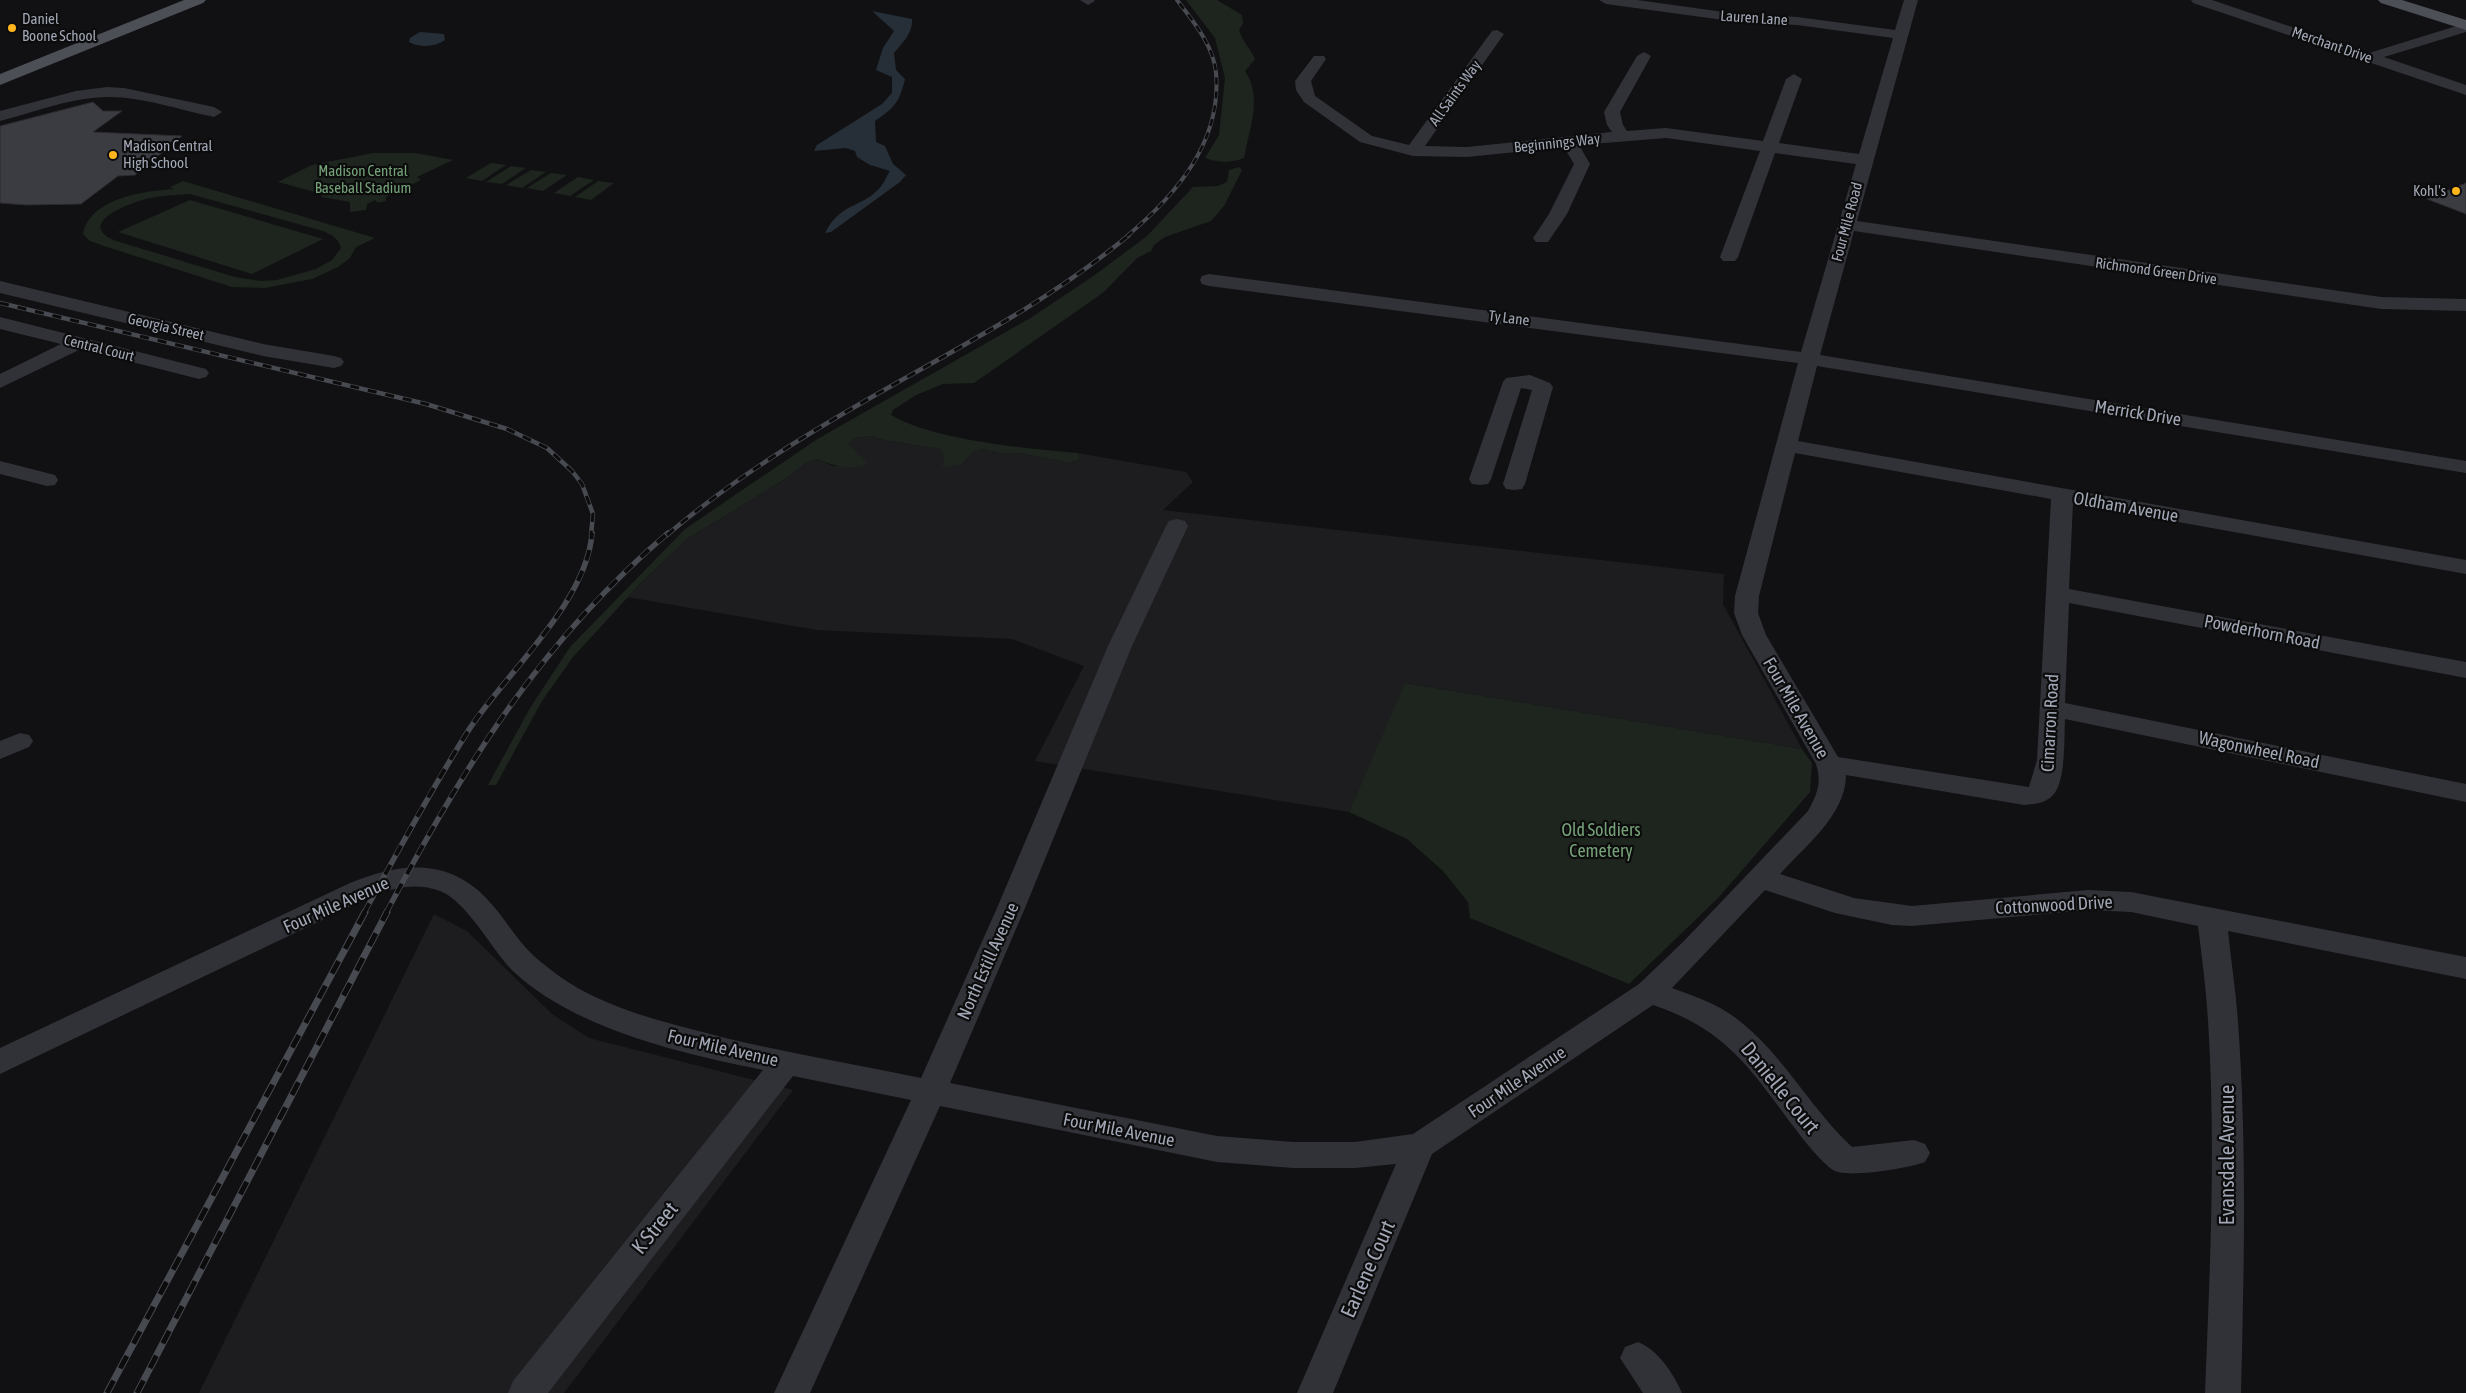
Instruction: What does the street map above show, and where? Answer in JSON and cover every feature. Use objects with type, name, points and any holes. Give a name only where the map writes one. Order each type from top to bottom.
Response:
[{"type":"main road","points":[[0,80],[198,0]]},
{"type":"main road","points":[[2386,0],[2466,26]]},
{"type":"main road","points":[[2418,0],[2466,15]]},
{"type":"street","name":"Lauren Lane","points":[[1606,0],[1731,18],[1797,21],[1900,36]]},
{"type":"street","name":"Lauren Lane","points":[[1691,0],[1756,10],[1797,21]]},
{"type":"street","name":"Four Mile Road","points":[[1787,445],[1864,160],[1911,0]]},
{"type":"street","name":"Merchant Drive","points":[[2198,0],[2466,90]]},
{"type":"street","points":[[2370,57],[2466,26]]},
{"type":"street","name":"All Saints Way","points":[[1413,151],[1497,34]]},
{"type":"street","points":[[1623,136],[1615,125],[1612,112],[1644,56]]},
{"type":"street","name":"Beginnings Way","points":[[1319,59],[1303,81],[1304,90],[1309,99],[1366,139],[1413,151],[1467,152],[1666,133],[1864,160]]},
{"type":"street","points":[[1729,257],[1794,79]]},
{"type":"street","points":[[0,116],[76,96],[107,92],[124,93],[214,112]]},
{"type":"street","points":[[1542,238],[1562,206],[1582,164],[1569,142]]},
{"type":"street","name":"Richmond Green Drive","points":[[1846,225],[2381,303],[2466,305]]},
{"type":"street","name":"Ty Lane","points":[[1209,280],[1809,358]]},
{"type":"street","name":"Georgia Street","points":[[0,287],[263,350],[334,362]]},
{"type":"street","name":"Central Court","points":[[0,323],[199,373]]},
{"type":"street","points":[[0,382],[78,343]]},
{"type":"street","name":"Merrick Drive","points":[[1809,358],[2466,467]]},
{"type":"street","points":[[1480,479],[1512,382],[1530,382],[1543,387],[1514,484]]},
{"type":"street","name":"Oldham Avenue","points":[[1787,445],[2062,496],[2466,567]]},
{"type":"street","name":"Four Mile Avenue","points":[[0,1062],[360,890],[382,881],[426,877],[452,885],[465,893],[524,964],[580,1003],[602,1014],[652,1031],[786,1063],[929,1093],[1167,1140],[1240,1152],[1294,1155],[1355,1155],[1402,1150],[1419,1145],[1462,1120],[1649,992],[1807,830],[1827,803],[1832,783],[1829,764],[1754,634],[1746,613],[1750,578],[1787,445]]},
{"type":"street","points":[[0,467],[46,480]]},
{"type":"street","name":"Cimarron Road","points":[[1829,764],[2011,795],[2036,795],[2044,789],[2047,781],[2052,708],[2062,496]]},
{"type":"street","name":"North Estill Avenue","points":[[792,1393],[900,1161],[1011,908],[1120,646],[1177,526]]},
{"type":"street","name":"Powderhorn Road","points":[[2057,594],[2466,670]]},
{"type":"street","name":"Wagonwheel Road","points":[[2052,708],[2466,793]]},
{"type":"street","name":"Cottonwood Drive","points":[[1761,878],[1852,909],[1891,915],[1912,916],[2045,903],[2109,900],[2146,904],[2466,968]]},
{"type":"street","name":"Evansdale Avenue","points":[[2212,918],[2223,1020],[2227,1108],[2227,1267],[2223,1393]]},
{"type":"street","name":"Danielle Court","points":[[1649,992],[1706,1014],[1724,1025],[1742,1040],[1773,1076],[1811,1126],[1845,1161],[1914,1153]]},
{"type":"street","name":"K Street","points":[[526,1393],[786,1063]]},
{"type":"street","name":"Earlene Court","points":[[1315,1393],[1397,1202],[1419,1145]]},
{"type":"street","points":[[1638,1358],[1664,1393]]},
{"type":"shaded area","points":[[872,11],[912,19],[909,33],[894,53],[896,70],[905,79],[901,94],[892,108],[875,121],[876,142],[885,146],[893,164],[906,175],[900,182],[831,232],[825,233],[838,215],[875,192],[882,185],[890,171],[870,165],[857,157],[855,151],[846,148],[814,151],[817,145],[882,104],[892,93],[892,77],[876,70],[883,48],[894,31]]},
{"type":"shaded area","points":[[420,32],[444,34],[445,40],[427,46],[409,42],[410,38]]},
{"type":"shaded area","points":[[870,436],[942,449],[944,459],[962,464],[972,453],[982,449],[1001,453],[1019,453],[1070,463],[1080,459],[1078,453],[1186,472],[1193,482],[1163,510],[1724,574],[1723,604],[1802,749],[1406,683],[1349,812],[1035,761],[1084,666],[1012,639],[817,630],[627,597],[687,539],[790,476],[807,462],[818,459],[833,466],[867,464],[848,444],[853,438]]},
{"type":"shaded area","points":[[434,914],[467,931],[552,1014],[589,1038],[793,1090],[564,1393],[199,1393]]},
{"type":"green space","points":[[1186,0],[1217,0],[1242,15],[1243,23],[1239,30],[1255,59],[1245,71],[1250,81],[1254,103],[1244,158],[1225,162],[1205,158],[1219,135],[1225,78],[1215,38]]},
{"type":"green space","name":"Madison Central Baseball Stadium","points":[[373,153],[416,153],[453,160],[417,177],[421,180],[386,197],[386,201],[378,203],[375,200],[367,204],[366,210],[350,212],[350,202],[322,197],[322,194],[278,182],[312,165]]},
{"type":"green space","points":[[491,163],[506,165],[482,181],[466,178]]},
{"type":"green space","points":[[511,166],[526,168],[502,184],[486,182]]},
{"type":"green space","points":[[1239,167],[1242,170],[1224,206],[1211,221],[1165,237],[1154,245],[1151,251],[1137,258],[1104,292],[974,383],[943,384],[916,395],[893,410],[891,415],[910,424],[956,437],[1007,446],[1078,453],[1080,459],[1070,463],[1019,453],[1001,453],[982,449],[972,453],[962,464],[947,467],[942,466],[944,459],[941,449],[870,436],[854,438],[848,444],[868,464],[849,467],[836,466],[818,459],[807,462],[790,476],[687,539],[639,585],[573,657],[542,701],[496,785],[488,785],[530,708],[570,647],[685,529],[819,438],[1032,317],[1092,277],[1147,236],[1193,187],[1218,186],[1227,182],[1229,170]]},
{"type":"green space","points":[[531,170],[546,172],[522,188],[506,185]]},
{"type":"green space","points":[[551,173],[567,175],[543,191],[527,188]]},
{"type":"green space","points":[[578,177],[594,180],[570,196],[554,193]]},
{"type":"green space","points":[[183,181],[375,238],[356,247],[350,258],[338,267],[312,279],[265,288],[232,287],[104,246],[90,241],[83,234],[88,222],[96,212],[107,204],[134,195],[174,189],[170,187]],"holes":[[[190,194],[323,231],[334,237],[341,248],[332,260],[316,269],[277,280],[261,281],[235,277],[113,240],[103,233],[101,226],[111,213],[133,203],[156,197]]]},
{"type":"green space","points":[[598,181],[614,183],[591,200],[575,197]]},
{"type":"green space","points":[[190,200],[323,239],[252,274],[118,232]]},
{"type":"green space","name":"Old Soldiers Cemetery","points":[[1405,683],[1802,749],[1812,763],[1810,792],[1719,897],[1629,984],[1470,918],[1468,902],[1443,871],[1407,839],[1349,812]]},
{"type":"building","name":"Madison Central High School","points":[[93,102],[103,111],[122,111],[93,132],[182,136],[135,175],[118,176],[81,204],[26,205],[0,203],[0,126]]},
{"type":"building","name":"Kohl's","points":[[2466,183],[2466,214],[2427,199]]},
{"type":"railway","points":[[1127,236],[1178,185],[1192,165],[1212,122],[1216,98],[1214,63],[1202,34],[1177,0]]},
{"type":"railway","points":[[667,535],[720,493],[777,454],[1044,297],[1102,257],[1129,235]]},
{"type":"railway","points":[[0,303],[426,404],[507,429],[547,448],[572,471],[582,484],[593,514],[591,535]]},
{"type":"railway","points":[[364,913],[470,728],[561,610],[576,585],[587,559],[592,533]]},
{"type":"railway","points":[[386,913],[445,807],[508,709],[543,662],[581,618],[622,575],[668,533]]},
{"type":"railway","points":[[107,1393],[365,912]]},
{"type":"railway","points":[[137,1393],[387,912]]},
{"type":"place","name":"Daniel Boone School","points":[[12,28]]},
{"type":"place","name":"Madison Central High School","points":[[113,155]]},
{"type":"place","name":"Kohl's","points":[[2456,191]]}]
